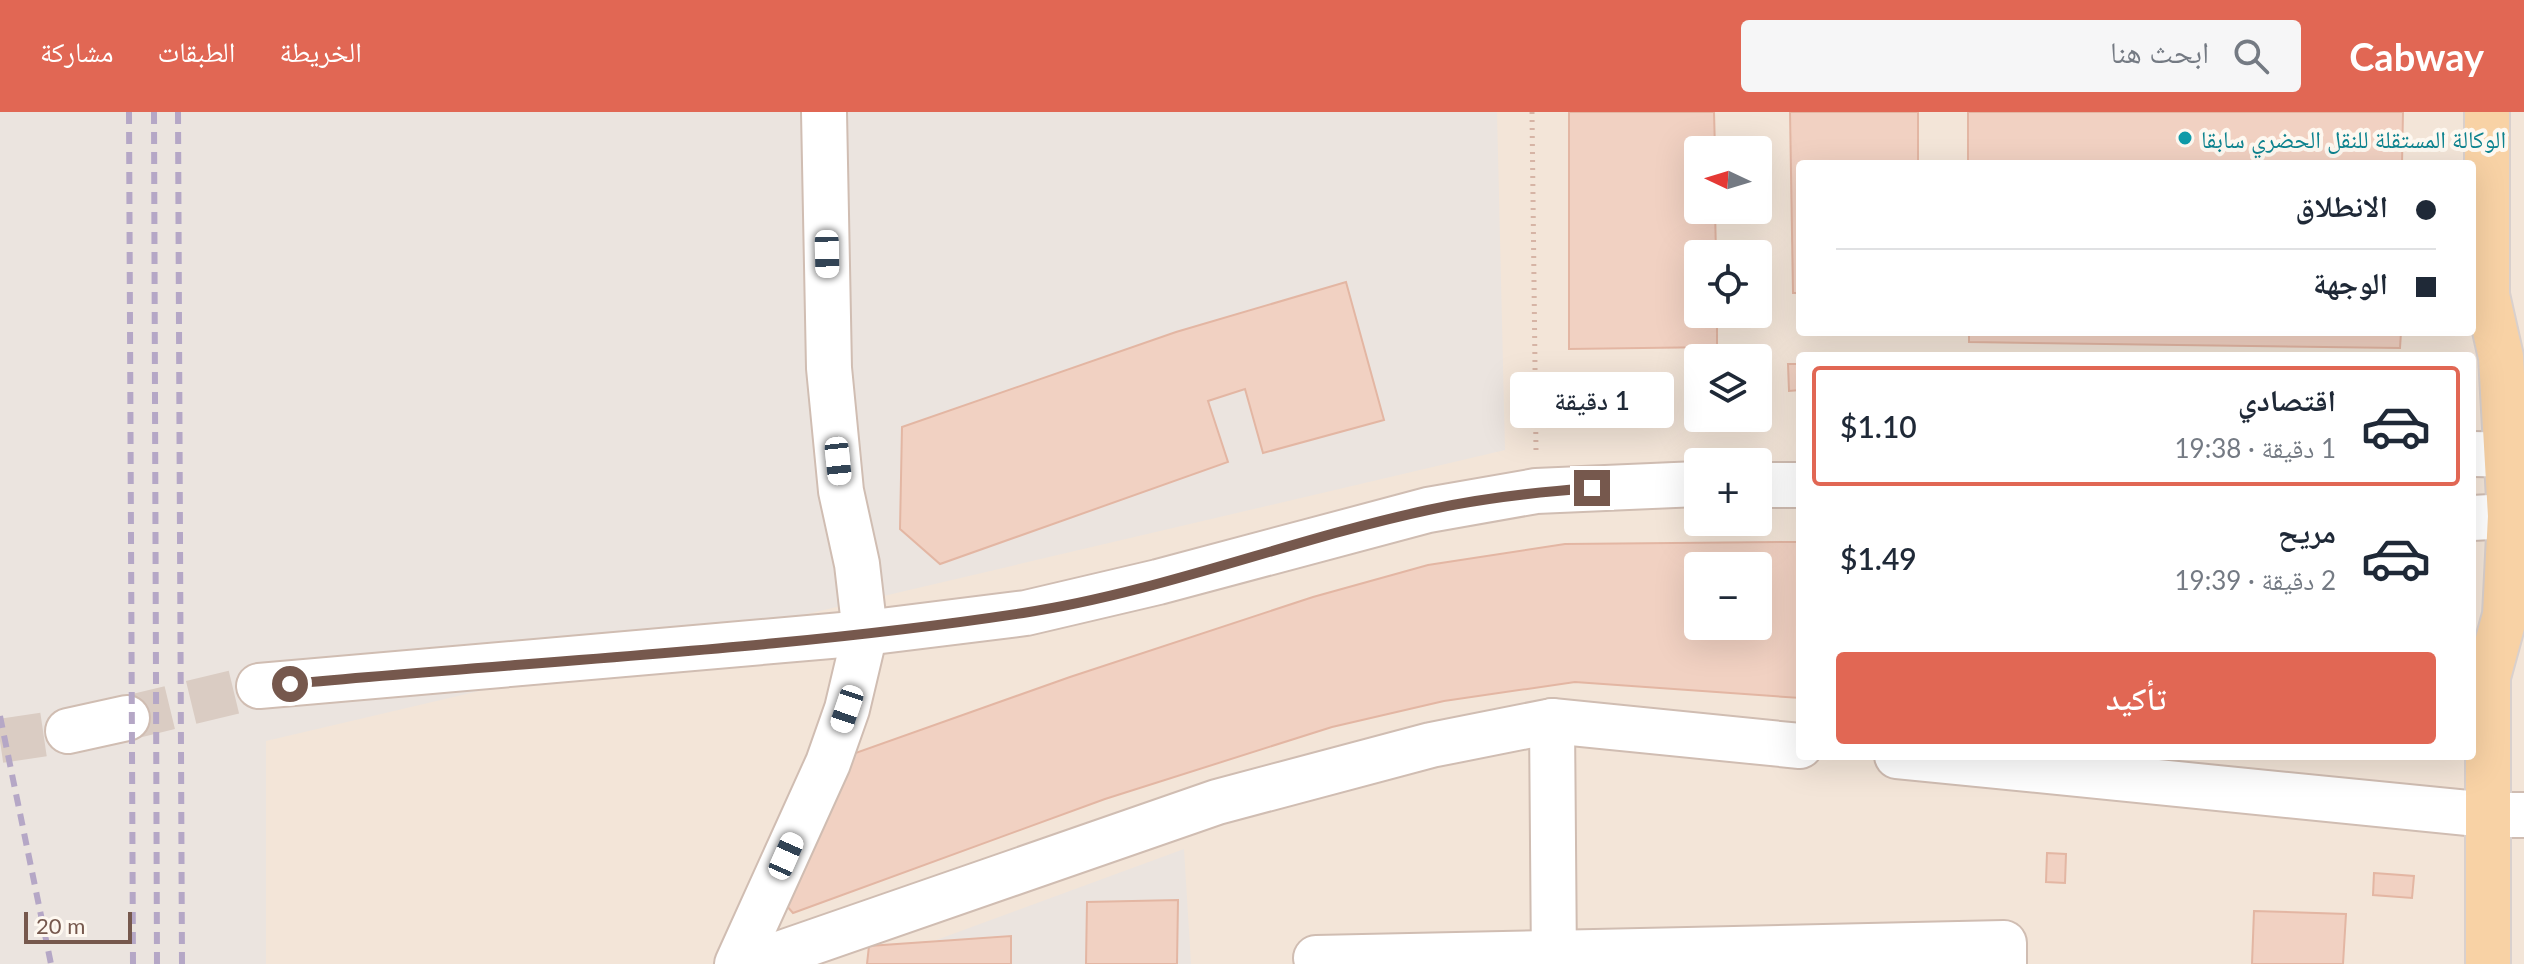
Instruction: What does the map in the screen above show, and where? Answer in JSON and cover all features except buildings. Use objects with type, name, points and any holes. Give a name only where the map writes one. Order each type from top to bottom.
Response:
[{"type":"main road","points":[[2487,112],[2487,295],[2501,357],[2505,615],[2488,677]]},
{"type":"main road","points":[[2473,352],[2487,295]]},
{"type":"main road","points":[[2476,635],[2488,677],[2506,815],[2488,964]]},
{"type":"street","points":[[737,964],[828,763],[847,709],[865,633],[857,564],[841,491],[829,368],[824,112]]},
{"type":"street","points":[[259,686],[865,633],[1026,613],[1158,582],[1428,510],[1536,491],[1684,485]]},
{"type":"street","points":[[1772,485],[1796,485]]},
{"type":"street","points":[[68,731],[127,718]]},
{"type":"street","points":[[1552,721],[1554,958]]},
{"type":"street","points":[[750,964],[1217,802],[1431,745],[1552,721],[1796,746]]},
{"type":"street","points":[[1938,760],[2506,815]]},
{"type":"street","points":[[1316,958],[1554,958],[2004,943],[2004,964]]},
{"type":"path","points":[[1532,112],[1536,491]]},
{"type":"shaded area","points":[[0,112],[2524,112],[2524,964],[0,964]]},
{"type":"shaded area","points":[[0,112],[1497,112],[1505,450],[266,741],[266,964],[0,964]]},
{"type":"shaded area","points":[[1184,849],[1191,964],[871,964]]},
{"type":"tunnel","points":[[127,718],[259,686]]},
{"type":"tunnel","points":[[0,741],[68,731]]},
{"type":"railway","points":[[129,112],[133,964]]},
{"type":"railway","points":[[154,112],[157,964]]},
{"type":"railway","points":[[178,112],[182,964]]},
{"type":"railway","points":[[0,716],[51,964]]},
{"type":"place","name":"الوكالة المستقلة للنقل الحضري سابقا","points":[[2185,138]]},
{"type":"route","points":[[290,684],[865,633],[1026,613],[1158,582],[1428,510],[1536,491],[1592,488]]}]
